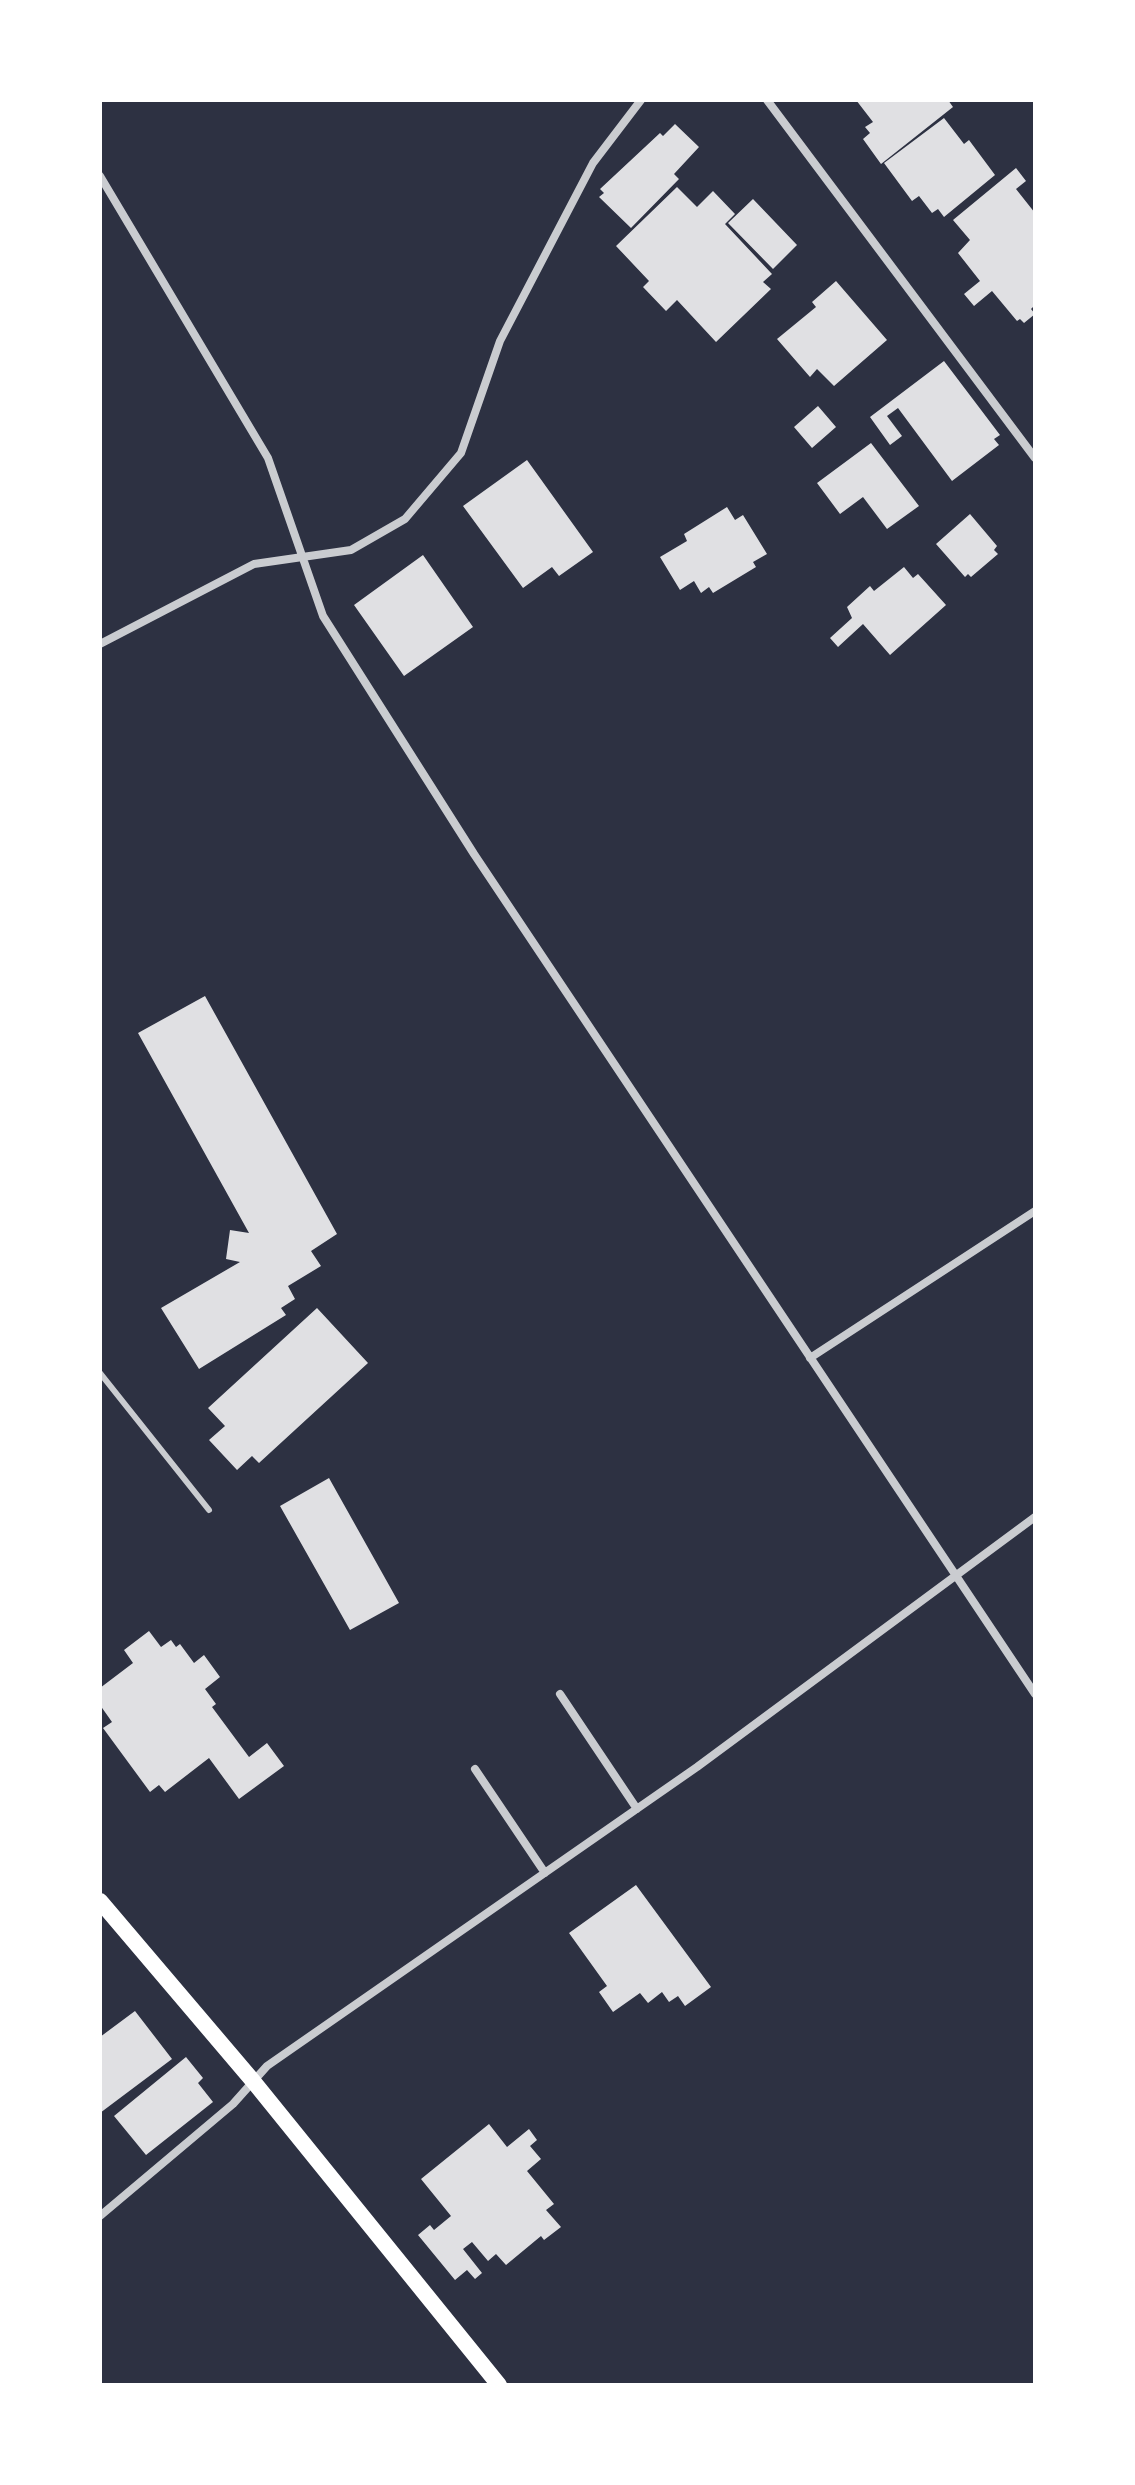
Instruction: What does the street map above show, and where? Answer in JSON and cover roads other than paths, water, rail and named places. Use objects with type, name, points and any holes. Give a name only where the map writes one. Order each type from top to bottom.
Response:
[{"type":"main road","points":[[100,1901],[253,2081],[499,2385]]},
{"type":"street","points":[[100,644],[254,564],[351,550],[405,519],[461,453],[500,341],[593,163],[641,100]]},
{"type":"street","points":[[767,100],[1035,458]]},
{"type":"street","points":[[100,176],[268,458],[323,616],[474,854],[1035,1694]]},
{"type":"street","points":[[810,1358],[1035,1211]]},
{"type":"street","points":[[100,2216],[233,2104],[267,2066],[637,1809],[954,1573],[1035,1517]]},
{"type":"street","points":[[560,1694],[637,1809]]},
{"type":"street","points":[[475,1769],[545,1873]]},
{"type":"lane","points":[[100,1373],[209,1510]]}]
